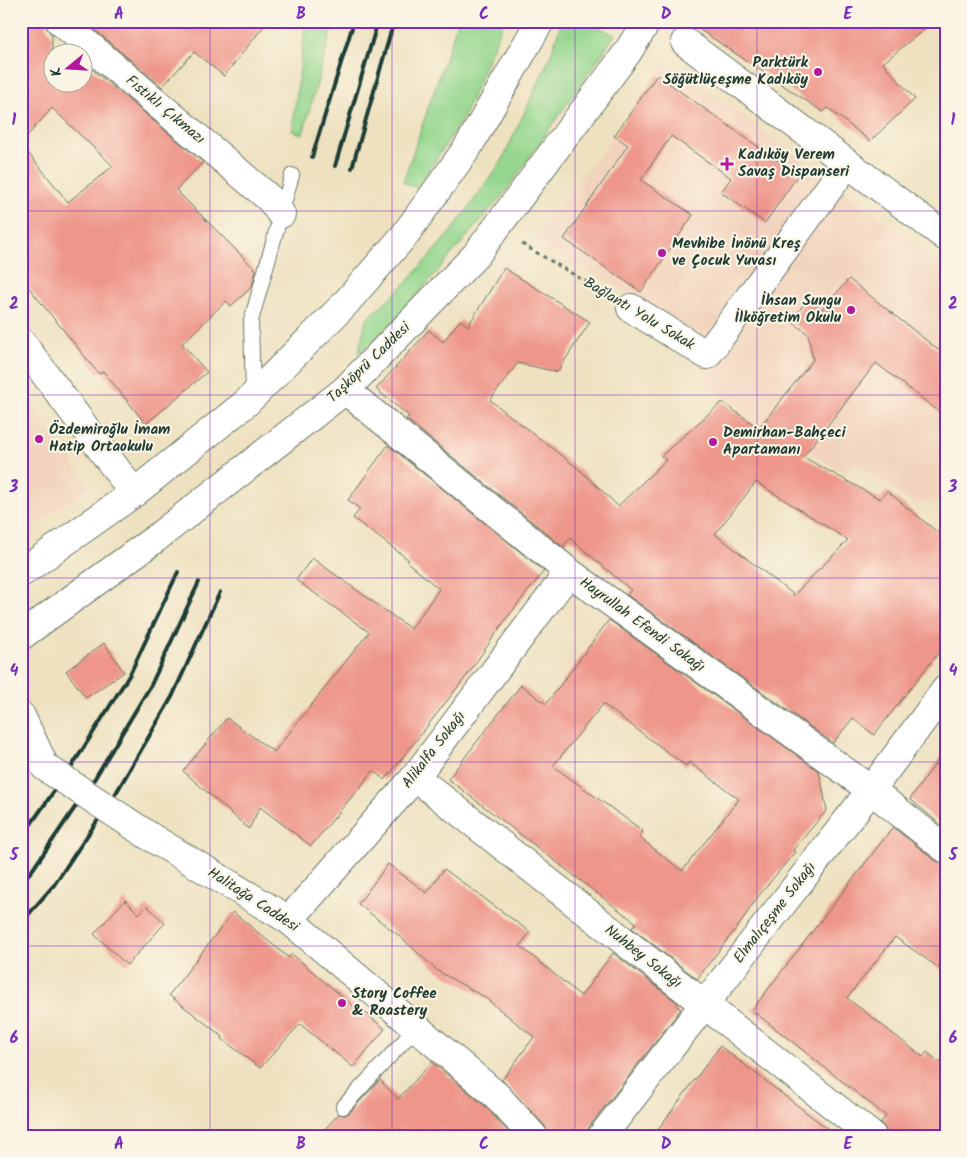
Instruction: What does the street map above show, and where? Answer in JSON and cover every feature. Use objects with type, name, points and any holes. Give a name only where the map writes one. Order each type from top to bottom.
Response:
[{"type":"street","name":"Fıstıklı Çıkmazı","points":[[60,21],[275,207]]},
{"type":"street","points":[[21,573],[134,493],[253,395],[344,306],[404,236],[468,147],[540,21]]},
{"type":"street","name":"Taşköprü Caddesi","points":[[24,638],[155,539],[345,390],[476,255],[627,53],[647,21]]},
{"type":"street","points":[[684,42],[946,237]]},
{"type":"street","name":"Bağlantı Yolu Sokak","points":[[631,308],[707,355],[847,164]]},
{"type":"street","points":[[21,342],[134,493]]},
{"type":"street","name":"Hayrullah Efendi Sokağı","points":[[345,390],[569,572],[871,790],[946,849]]},
{"type":"street","name":"Alikalfa Sokağı","points":[[289,920],[415,777],[569,572]]},
{"type":"street","name":"Elmalıçeşme Sokağı","points":[[602,1136],[871,790],[946,689]]},
{"type":"street","points":[[21,716],[45,768]]},
{"type":"street","name":"Halitağa Caddesi","points":[[21,748],[45,768],[149,836],[289,920],[496,1096],[532,1136]]},
{"type":"street","name":"Nuhbey Sokağı","points":[[415,777],[872,1136]]},
{"type":"lane","points":[[253,395],[251,321],[275,207],[292,175]]},
{"type":"lane","points":[[343,1108],[416,1028]]},
{"type":"path","name":"Bağlantı Yolu Sokak","points":[[496,228],[631,308]]},
{"type":"shaded area","points":[[666,61],[843,189],[946,270],[946,496],[915,505],[858,463],[844,473],[703,383],[727,349],[533,240],[611,140]]},
{"type":"shaded area","name":"Özdemiroğlu İmam Hatip Ortaokulu","points":[[21,392],[90,487],[21,534]]},
{"type":"green space","points":[[306,21],[334,21],[303,134],[292,131]]},
{"type":"green space","points":[[458,21],[504,21],[463,118],[417,188],[403,182]]},
{"type":"green space","points":[[562,21],[585,21],[615,35],[506,191],[399,316],[358,354],[366,320],[407,282],[454,228],[502,161],[550,57]]},
{"type":"building","points":[[21,21],[45,21],[46,27],[52,35],[52,42],[42,42],[42,92],[92,92],[92,69],[203,162],[176,190],[256,270],[252,287],[231,306],[226,301],[182,344],[207,372],[146,424],[103,371],[99,374],[21,278],[21,144],[68,202],[113,166],[52,108],[21,143]]},
{"type":"building","points":[[91,21],[268,21],[224,76],[194,52],[162,87],[88,24]]},
{"type":"building","name":"Parktürk Söğütlüçeşme Kadıköy","points":[[687,21],[934,21],[883,63],[915,99],[870,141],[828,108],[823,112]]},
{"type":"building","points":[[657,75],[798,175],[765,223],[721,192],[731,178],[671,136],[641,180],[693,215],[641,292],[564,239],[628,145],[614,136]]},
{"type":"building","points":[[504,268],[590,322],[557,372],[518,363],[490,400],[580,470],[618,506],[666,460],[661,456],[722,402],[759,428],[813,360],[808,334],[791,321],[808,299],[821,310],[849,279],[946,356],[946,417],[876,363],[803,457],[880,499],[887,491],[946,539],[946,643],[874,735],[853,718],[833,743],[627,595],[631,590],[570,538],[563,547],[406,419],[409,416],[376,389],[429,330],[443,342],[460,320],[468,326]],"holes":[[[756,482],[848,540],[794,595],[715,534]]]},
{"type":"building","points":[[388,445],[544,571],[506,619],[468,674],[385,780],[373,771],[311,846],[260,807],[249,829],[183,771],[227,718],[274,752],[369,632],[296,580],[312,558],[411,629],[439,589],[407,562],[409,560],[353,518],[360,509],[348,500]]},
{"type":"building","points":[[609,620],[819,771],[827,810],[793,850],[795,852],[756,899],[742,921],[697,979],[632,928],[636,923],[448,779],[521,685],[546,704]],"holes":[[[603,704],[686,766],[689,762],[739,799],[682,871],[639,837],[643,831],[553,766]]]},
{"type":"building","points":[[104,643],[124,672],[86,698],[66,671]]},
{"type":"building","points":[[946,749],[946,829],[910,799]]},
{"type":"building","points":[[893,827],[936,861],[946,864],[946,973],[895,937],[847,998],[923,1057],[927,1052],[946,1067],[946,1136],[887,1136],[886,1130],[880,1123],[886,1116],[752,1010]]},
{"type":"building","points":[[388,864],[427,893],[444,869],[530,932],[520,946],[581,996],[613,953],[678,1003],[676,1006],[681,1009],[582,1136],[548,1136],[545,1126],[502,1080],[534,1037],[484,997],[438,971],[397,934],[358,904]]},
{"type":"building","points":[[125,900],[139,914],[147,906],[165,923],[127,965],[94,934]]},
{"type":"building","points":[[233,912],[289,958],[292,954],[360,1012],[362,1010],[385,1029],[353,1067],[300,1024],[260,1068],[169,995]]},
{"type":"building","points":[[720,1046],[837,1136],[653,1136]]},
{"type":"building","points":[[432,1062],[485,1106],[512,1136],[318,1136],[339,1114],[345,1115],[349,1113],[380,1080],[398,1099]]},
{"type":"railway","points":[[312,157],[354,21]]},
{"type":"railway","points":[[335,166],[378,21]]},
{"type":"railway","points":[[352,168],[394,21]]},
{"type":"railway","points":[[21,838],[74,763],[130,674],[178,572]]},
{"type":"railway","points":[[21,883],[33,869],[95,778],[151,685],[199,582]]},
{"type":"railway","points":[[21,923],[54,885],[116,793],[172,697],[220,592]]},
{"type":"place","name":"Parktürk Söğütlüçeşme Kadıköy","points":[[818,72]]},
{"type":"place","name":"Kadıköy Verem Savaş Dispanseri","points":[[727,164]]},
{"type":"place","name":"Mevhibe İnönü Kreş ve Çocuk Yuvası","points":[[662,253]]},
{"type":"place","name":"İhsan Sungu İlköğretim Okulu","points":[[851,310]]},
{"type":"place","name":"Özdemiroğlu İmam Hatip Ortaokulu","points":[[39,439]]},
{"type":"place","name":"Demirhan-Bahçeci Apartamanı","points":[[713,442]]},
{"type":"place","name":"Story Coffee & Roastery","points":[[342,1003]]}]
